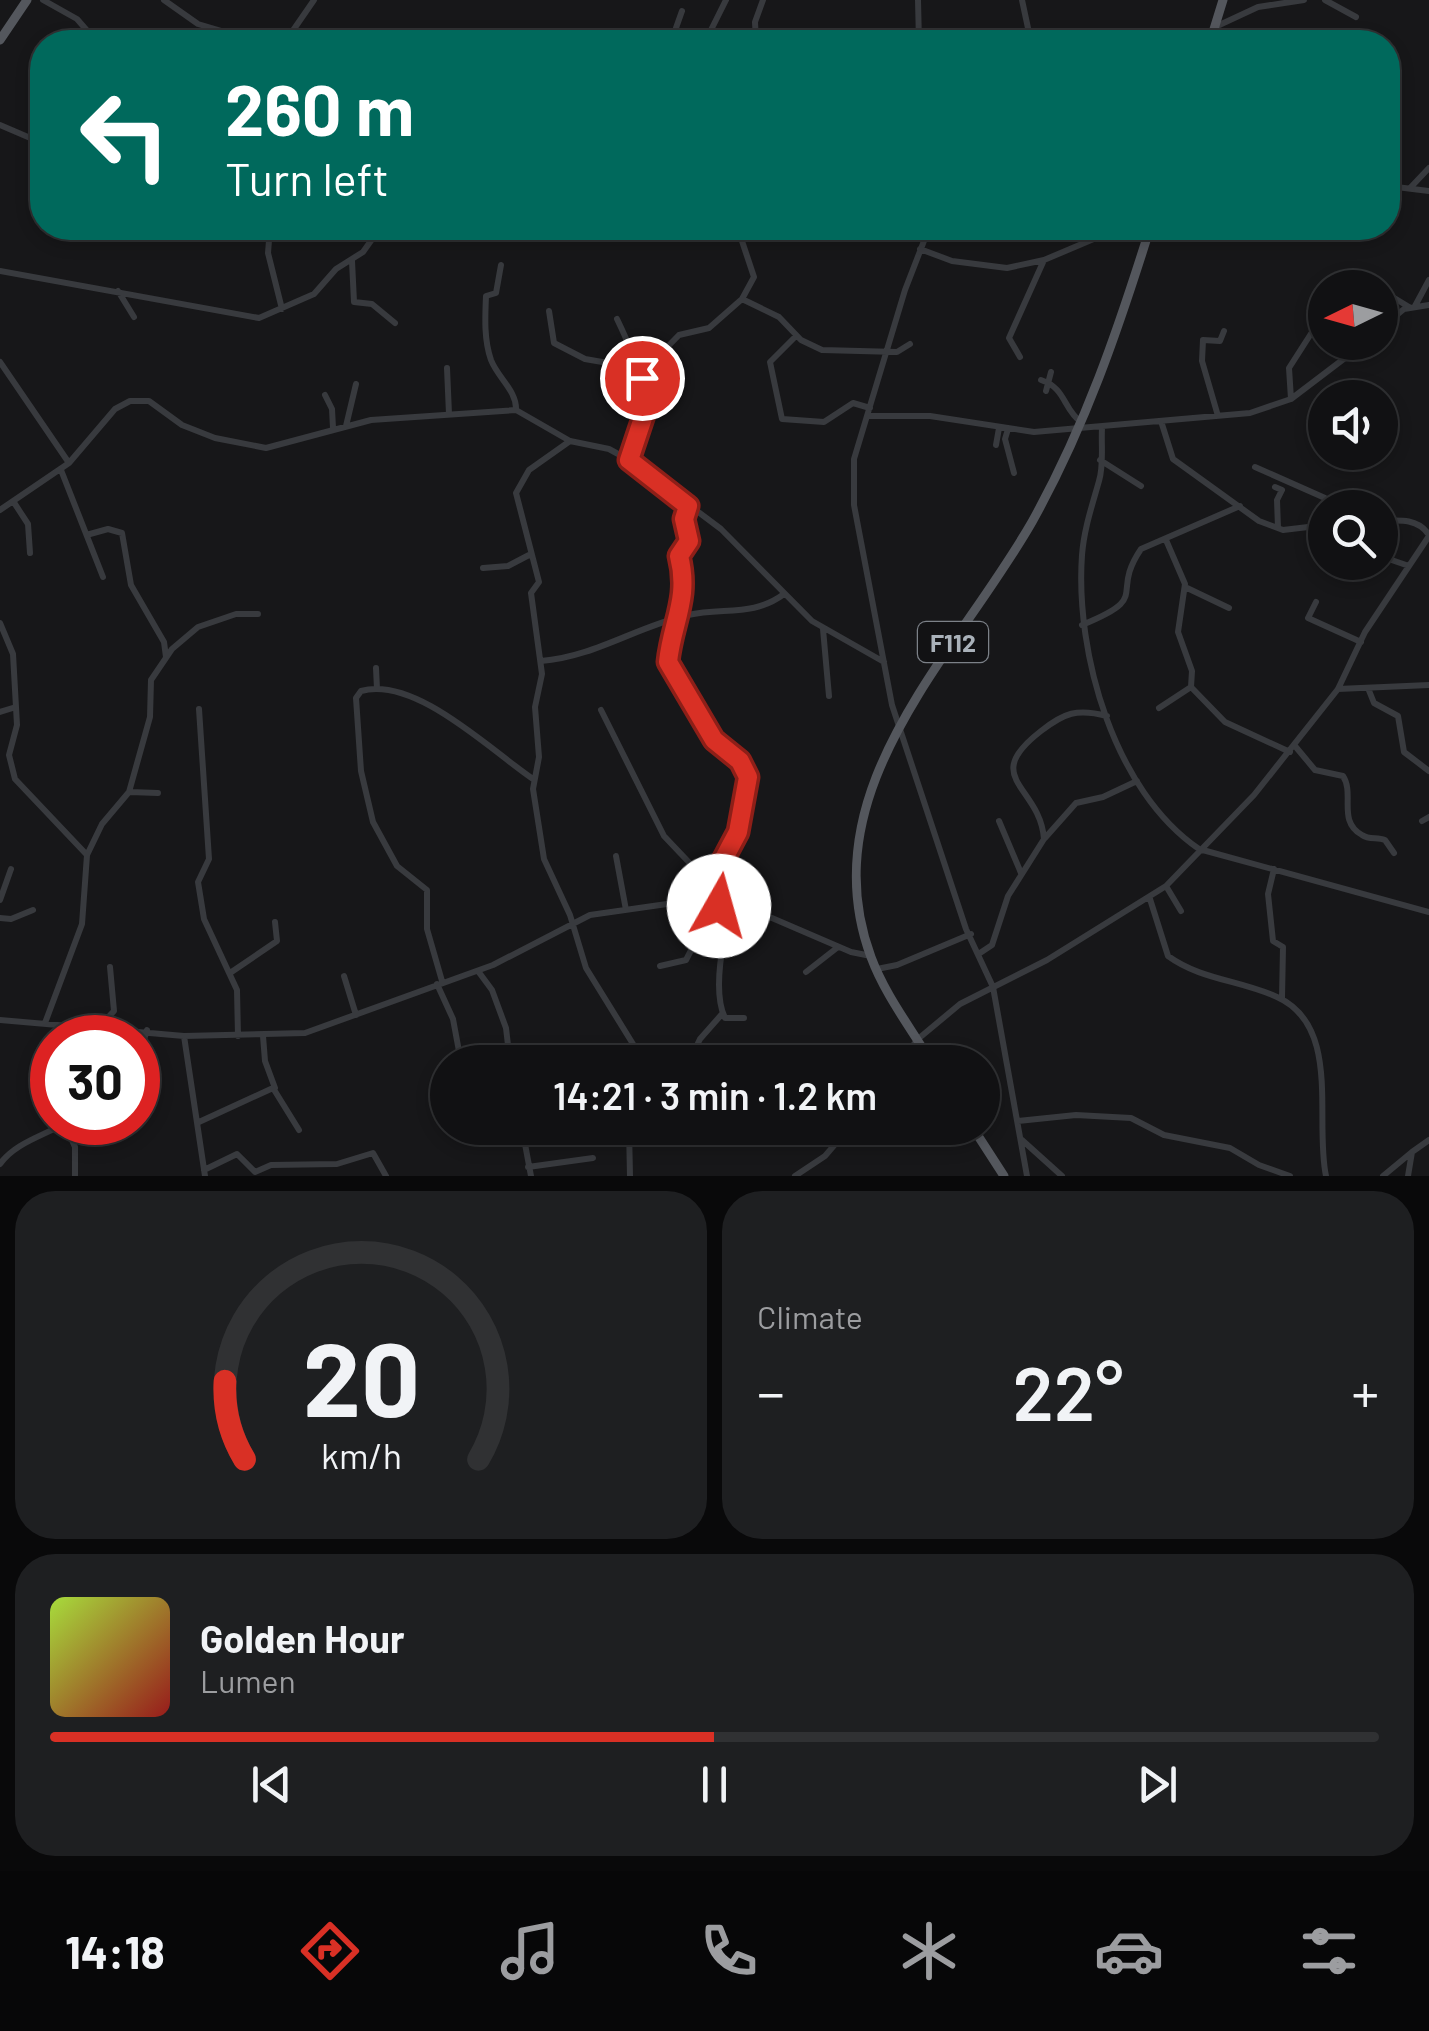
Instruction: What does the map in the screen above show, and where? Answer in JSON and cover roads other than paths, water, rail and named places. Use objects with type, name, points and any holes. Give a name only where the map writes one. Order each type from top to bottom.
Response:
[{"type":"main road","points":[[0,40],[26,0]]},
{"type":"main road","points":[[1213,30],[1222,0]]},
{"type":"main road","name":"F112","points":[[921,1045],[876,969],[858,899],[860,828],[873,778],[902,725],[1030,525],[1081,426],[1107,366],[1146,240]]},
{"type":"main road","points":[[984,1145],[1004,1176]]},
{"type":"street","points":[[43,0],[73,16],[86,30]]},
{"type":"street","points":[[164,0],[198,24],[218,30]]},
{"type":"street","points":[[293,30],[314,0]]},
{"type":"street","points":[[711,30],[726,0]]},
{"type":"street","points":[[755,30],[755,22],[764,9],[763,0]]},
{"type":"street","points":[[918,0],[918,30]]},
{"type":"street","points":[[1022,0],[1028,30]]},
{"type":"street","points":[[1219,30],[1258,7],[1304,0]]},
{"type":"street","points":[[1325,0],[1356,17]]},
{"type":"street","points":[[675,30],[682,11]]},
{"type":"street","points":[[0,125],[30,138]]},
{"type":"street","points":[[1411,187],[1429,168]]},
{"type":"street","points":[[1400,187],[1429,191]]},
{"type":"street","points":[[269,240],[268,253],[282,309]]},
{"type":"street","points":[[0,271],[268,317],[314,294],[336,270],[352,262],[370,240]]},
{"type":"street","points":[[640,371],[679,336],[709,328],[742,299],[754,277],[741,240]]},
{"type":"street","points":[[923,240],[852,468],[852,491],[884,662],[966,929],[972,934],[993,987],[1026,1176]]},
{"type":"street","points":[[920,249],[952,261],[996,268],[1044,260],[1096,240]]},
{"type":"street","points":[[1020,357],[1009,338],[1044,260]]},
{"type":"street","points":[[352,262],[352,298],[372,304],[395,323]]},
{"type":"street","points":[[501,265],[496,293],[486,296],[485,330],[491,360],[515,397],[516,410]]},
{"type":"street","points":[[1412,306],[1429,280]]},
{"type":"street","points":[[117,290],[134,317]]},
{"type":"street","points":[[742,299],[784,321],[796,336],[834,353],[897,352],[910,344]]},
{"type":"street","points":[[1398,299],[1412,306]]},
{"type":"street","points":[[1398,315],[1412,306],[1429,304]]},
{"type":"street","points":[[549,311],[554,343],[586,359],[640,371]]},
{"type":"street","points":[[617,319],[640,371],[644,415],[629,460]]},
{"type":"street","points":[[1218,416],[1202,352],[1203,340],[1220,341],[1224,331]]},
{"type":"street","points":[[796,336],[770,362],[782,419],[824,422],[853,403],[868,412],[930,416],[1004,429],[1102,428],[1250,413],[1292,399],[1343,360]]},
{"type":"street","points":[[1292,399],[1289,368],[1308,338]]},
{"type":"street","points":[[0,362],[70,463]]},
{"type":"street","points":[[447,368],[449,414]]},
{"type":"street","points":[[1046,391],[1044,381],[1051,372]]},
{"type":"street","points":[[1044,381],[1066,395],[1081,426]]},
{"type":"street","points":[[346,426],[356,384]]},
{"type":"street","points":[[324,395],[332,409],[333,428]]},
{"type":"street","points":[[0,510],[70,463],[115,408],[130,401],[149,401],[182,425],[258,448],[346,426],[516,410],[570,441],[609,448],[629,460],[721,528],[784,594],[824,629],[884,662]]},
{"type":"street","points":[[1161,421],[1174,458],[1240,506],[1278,529],[1308,526]]},
{"type":"street","points":[[1102,428],[1100,460],[1083,541],[1082,625],[1106,716],[1137,781],[1162,820],[1198,850],[1429,912]]},
{"type":"street","points":[[996,445],[1004,429]]},
{"type":"street","points":[[1004,429],[1014,473]]},
{"type":"street","points":[[570,441],[530,470],[519,484],[518,505],[529,555],[539,579],[531,595],[541,661],[535,707],[539,757],[533,779],[546,869],[572,923],[586,968],[634,1045]]},
{"type":"street","points":[[1100,460],[1142,486]]},
{"type":"street","points":[[1255,466],[1308,490]]},
{"type":"street","points":[[61,470],[90,534],[103,576]]},
{"type":"street","points":[[1275,487],[1282,490],[1277,500],[1281,526],[1278,529]]},
{"type":"street","points":[[13,501],[28,524],[30,553]]},
{"type":"street","points":[[688,506],[684,519],[689,541],[679,556],[684,576],[681,616],[668,657],[670,668],[714,740],[740,761],[748,777],[738,832],[722,862],[719,906]]},
{"type":"street","points":[[1082,625],[1111,614],[1124,604],[1138,554],[1240,506]]},
{"type":"street","points":[[913,1045],[960,1004],[1166,886],[1292,749],[1338,689],[1361,642],[1429,536],[1422,526],[1398,520]]},
{"type":"street","points":[[90,534],[108,529],[122,533],[131,585],[164,642],[166,657]]},
{"type":"street","points":[[1166,540],[1185,587],[1178,632],[1190,666],[1191,687],[1225,722],[1292,749],[1315,770],[1343,776],[1348,785],[1348,816],[1354,829],[1364,836],[1385,840],[1394,853]]},
{"type":"street","points":[[483,568],[508,566],[529,555]]},
{"type":"street","points":[[1398,562],[1409,566]]},
{"type":"street","points":[[1185,587],[1228,608]]},
{"type":"street","points":[[541,661],[569,658],[681,616],[755,611],[784,594]]},
{"type":"street","points":[[1316,602],[1308,618],[1314,624],[1361,642]]},
{"type":"street","points":[[48,1015],[82,924],[87,855],[104,820],[129,792],[150,717],[150,684],[166,657],[206,623],[236,614],[258,614]]},
{"type":"street","points":[[0,623],[11,640],[17,725],[9,755],[15,779],[20,790],[61,822],[87,855]]},
{"type":"street","points":[[824,629],[829,696]]},
{"type":"street","points":[[376,668],[377,688]]},
{"type":"street","points":[[1338,689],[1429,686]]},
{"type":"street","points":[[1159,708],[1191,687]]},
{"type":"street","points":[[458,1045],[427,928],[427,890],[397,866],[367,804],[355,702],[361,691],[377,688],[419,697],[533,779]]},
{"type":"street","points":[[1368,688],[1374,703],[1398,716],[1404,752],[1429,770]]},
{"type":"street","points":[[0,712],[16,707]]},
{"type":"street","points":[[199,710],[209,859],[198,882],[204,920],[240,999],[238,1036]]},
{"type":"street","points":[[602,710],[664,836],[701,875],[702,929],[688,957],[660,966]]},
{"type":"street","points":[[1044,839],[1035,808],[1012,772],[1015,754],[1063,714],[1086,711],[1106,716]]},
{"type":"street","points":[[980,953],[992,945],[1006,901],[1021,875],[1044,839],[1076,802],[1103,798],[1137,781]]},
{"type":"street","points":[[129,792],[158,793]]},
{"type":"street","points":[[999,822],[1021,875]]},
{"type":"street","points":[[616,856],[626,910]]},
{"type":"street","points":[[1274,869],[1268,913],[1273,941],[1283,947],[1282,998]]},
{"type":"street","points":[[0,900],[11,870]]},
{"type":"street","points":[[1166,886],[1181,911]]},
{"type":"street","points":[[1150,898],[1168,956],[1212,979],[1282,998],[1314,1033],[1326,1176]]},
{"type":"street","points":[[160,1032],[262,1036],[316,1030],[478,971],[572,923],[681,902],[732,908],[790,923],[838,947],[871,956]]},
{"type":"street","points":[[697,1045],[722,1014],[724,939],[732,908]]},
{"type":"street","points":[[0,918],[11,920],[33,910]]},
{"type":"street","points":[[230,973],[277,941],[275,922]]},
{"type":"street","points":[[876,969],[907,962],[972,934]]},
{"type":"street","points":[[806,972],[838,947]]},
{"type":"street","points":[[110,967],[114,1011],[110,1015]]},
{"type":"street","points":[[478,971],[492,990],[508,1045]]},
{"type":"street","points":[[344,976],[356,1015]]},
{"type":"street","points":[[722,1014],[728,1020],[744,1018]]},
{"type":"street","points":[[0,1020],[30,1022]]},
{"type":"street","points":[[184,1036],[204,1173],[234,1154],[255,1172],[272,1165],[337,1164],[372,1153],[386,1176]]},
{"type":"street","points":[[262,1036],[265,1061],[276,1089],[300,1130]]},
{"type":"street","points":[[199,1122],[276,1089]]},
{"type":"street","points":[[1018,1121],[1076,1116],[1132,1118],[1164,1135],[1230,1148],[1259,1166],[1290,1176]]},
{"type":"street","points":[[1021,1139],[1062,1176]]},
{"type":"street","points":[[1383,1176],[1429,1140]]},
{"type":"street","points":[[0,1164],[16,1145],[30,1141]]},
{"type":"street","points":[[74,1145],[74,1176]]},
{"type":"street","points":[[525,1145],[531,1176]]},
{"type":"street","points":[[629,1145],[630,1176]]},
{"type":"street","points":[[795,1176],[834,1145]]},
{"type":"street","points":[[1408,1176],[1412,1152]]},
{"type":"street","points":[[528,1167],[593,1158]]}]
